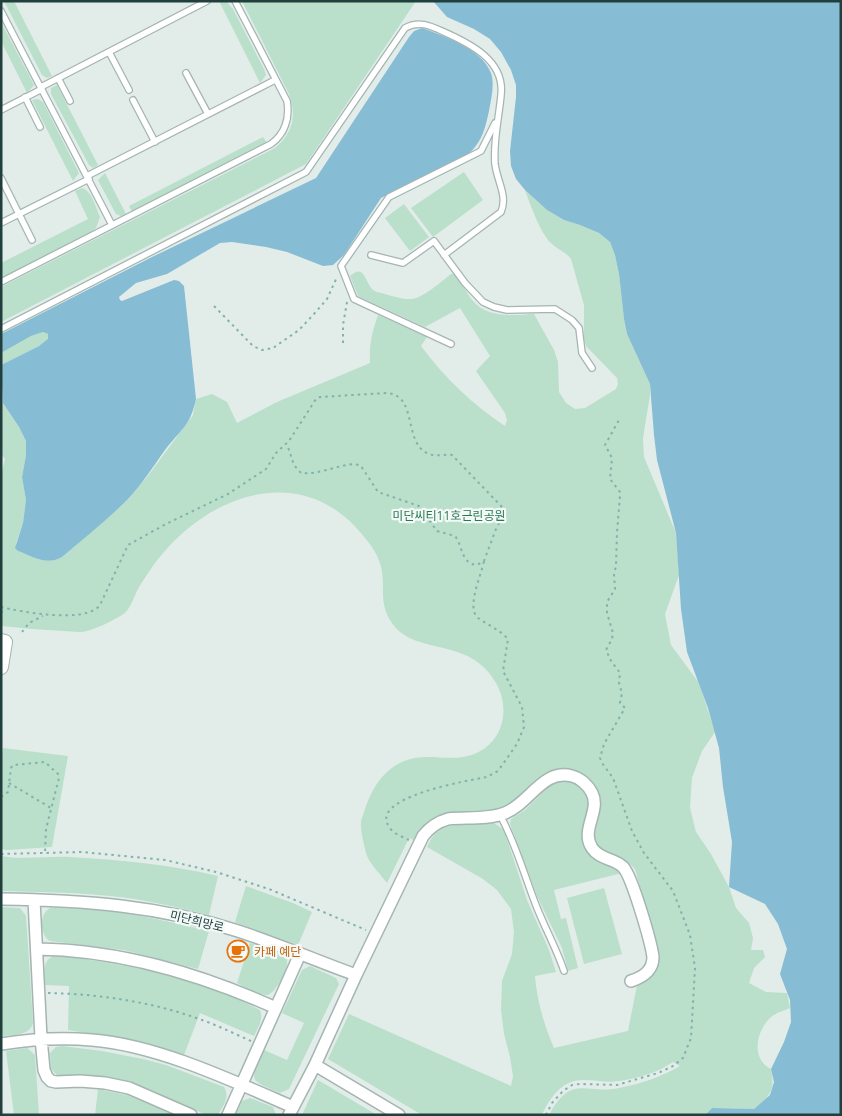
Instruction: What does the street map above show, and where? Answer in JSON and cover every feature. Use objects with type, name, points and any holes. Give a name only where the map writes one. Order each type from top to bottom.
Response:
[{"type":"street","points":[[1,641],[4,642],[1,667]]},
{"type":"street","points":[[1,1044],[42,1038],[93,1040],[125,1045],[169,1057],[242,1085],[291,1111],[315,1065],[419,845],[429,829],[448,819],[500,815],[514,809],[551,777],[560,775],[575,777],[588,787],[595,802],[588,841],[602,858],[616,862],[628,873],[653,953],[651,968],[643,976],[631,981]]},
{"type":"street","name":"미단희망로","points":[[1,899],[79,901],[126,906],[175,915],[238,931],[356,975]]},
{"type":"street","points":[[34,900],[44,1070],[47,1077],[51,1080],[105,1083],[130,1088],[191,1115]]},
{"type":"street","points":[[37,949],[65,949],[92,952],[143,961],[211,981],[276,1008]]},
{"type":"street","points":[[228,1115],[300,954]]},
{"type":"street","points":[[315,1065],[399,1115]]},
{"type":"lane","points":[[1,110],[58,78],[207,1]]},
{"type":"lane","points":[[1,282],[277,140],[286,125],[287,101],[235,1]]},
{"type":"lane","points":[[1,11],[112,225]]},
{"type":"lane","points":[[1,329],[306,172],[405,28],[413,23],[427,25],[475,47],[484,54],[498,73],[501,84],[502,94],[497,119],[495,164],[504,196],[504,205],[501,212],[444,255]]},
{"type":"lane","points":[[109,52],[130,90]]},
{"type":"lane","points":[[186,73],[208,114]]},
{"type":"lane","points":[[58,78],[70,101]]},
{"type":"lane","points":[[1,223],[275,80]]},
{"type":"lane","points":[[25,98],[40,127]]},
{"type":"lane","points":[[134,100],[155,142]]},
{"type":"lane","points":[[451,344],[354,299],[341,266],[389,197],[481,151],[497,119]]},
{"type":"lane","points":[[1,178],[32,240]]},
{"type":"lane","points":[[371,256],[403,263],[434,241],[474,295],[482,302],[507,310],[555,309],[572,320],[579,328],[582,353],[592,368]]},
{"type":"lane","points":[[500,815],[512,839],[534,902],[556,949],[564,972]]},
{"type":"path","points":[[214,306],[253,346],[262,350],[273,348],[298,330],[327,299],[341,266]]},
{"type":"path","points":[[342,343],[342,325],[349,287]]},
{"type":"path","points":[[1,606],[45,615],[85,613],[95,610],[100,605],[128,545],[228,494],[266,469],[276,453],[287,444],[318,398],[386,393],[398,396],[406,406],[415,440],[420,449],[433,456],[452,455],[503,508],[504,513],[484,562],[473,600],[473,612],[478,618],[508,639],[503,671],[522,708],[524,727],[521,736],[498,771],[491,776],[422,792],[404,800],[392,809],[387,817],[390,829],[413,842]]},
{"type":"path","points":[[618,420],[605,445],[612,458],[610,479],[620,492],[616,532],[615,589],[607,602],[607,613],[613,633],[606,650],[612,663],[620,673],[619,684],[622,692],[620,703],[625,708]]},
{"type":"path","points":[[287,444],[294,465],[301,474],[321,473],[354,464],[361,466],[382,495],[419,506],[437,531],[455,536],[464,558],[470,564],[477,565],[484,562]]},
{"type":"path","points":[[477,565],[482,571]]},
{"type":"path","points":[[1,613],[5,608]]},
{"type":"path","points":[[22,632],[29,623],[45,615]]},
{"type":"path","points":[[1,797],[8,792],[10,768],[13,765],[47,763],[59,776],[46,829],[45,853]]},
{"type":"path","points":[[9,783],[51,808]]},
{"type":"path","points":[[1,854],[82,852],[165,860],[269,889],[368,931]]},
{"type":"path","points":[[44,993],[80,994],[147,1005],[201,1020],[253,1042]]},
{"type":"green space","points":[[4,1],[14,1],[52,76],[47,78],[42,75]]},
{"type":"green space","points":[[219,1],[226,1],[233,9],[264,69],[266,75],[260,83]]},
{"type":"green space","points":[[242,1],[416,1],[306,164],[1,322],[1,287],[275,148],[286,136],[293,117],[289,94]]},
{"type":"green space","points":[[1,22],[34,85],[27,93],[1,41]]},
{"type":"green space","points":[[57,85],[98,165],[93,168],[89,165],[51,94],[51,88]]},
{"type":"green space","points":[[38,99],[43,102],[79,173],[73,181],[32,100]]},
{"type":"green space","points":[[263,137],[267,143],[132,212],[129,206]]},
{"type":"green space","points":[[464,172],[483,200],[433,237],[411,208]]},
{"type":"green space","points":[[105,173],[126,214],[121,216],[116,214],[100,184],[98,180]]},
{"type":"green space","points":[[82,188],[91,196],[100,217],[96,228],[1,278],[1,263],[88,219],[75,191]]},
{"type":"green space","name":"미단씨티11호근린공원","points":[[525,190],[547,210],[564,220],[599,233],[610,242],[619,274],[627,334],[650,384],[643,438],[644,457],[676,533],[679,575],[665,614],[671,645],[699,683],[715,732],[702,751],[692,778],[690,808],[696,832],[711,854],[729,887],[736,908],[749,923],[753,938],[751,950],[763,950],[765,957],[754,968],[749,983],[766,992],[787,993],[790,1008],[771,1017],[761,1031],[758,1052],[760,1059],[771,1069],[772,1088],[768,1096],[754,1109],[712,1108],[705,1115],[549,1115],[557,1102],[572,1090],[580,1088],[619,1088],[635,1084],[658,1077],[680,1066],[673,1062],[654,1072],[626,1080],[610,1082],[576,1080],[558,1090],[542,1115],[422,1115],[328,1059],[349,1014],[511,1086],[513,1076],[501,1009],[502,981],[512,954],[514,932],[511,909],[497,890],[483,879],[427,847],[437,832],[451,826],[494,823],[504,830],[527,900],[549,950],[556,972],[535,976],[537,995],[554,1048],[628,1031],[637,985],[655,972],[660,957],[635,869],[626,862],[599,849],[595,842],[595,836],[600,805],[599,796],[592,783],[575,771],[564,769],[554,772],[523,800],[511,807],[425,825],[414,840],[409,838],[387,883],[371,863],[364,845],[361,821],[375,786],[385,773],[407,760],[415,758],[453,758],[468,756],[480,751],[489,745],[501,727],[503,705],[496,683],[485,668],[472,658],[414,640],[402,633],[392,623],[387,615],[383,600],[382,571],[377,556],[365,538],[342,515],[317,500],[291,493],[263,494],[236,500],[210,513],[186,530],[154,565],[125,613],[114,620],[81,632],[1,626],[1,476],[5,459],[1,454],[1,390],[3,403],[26,441],[26,455],[22,477],[26,500],[23,523],[16,543],[18,551],[40,560],[51,561],[62,557],[128,499],[147,477],[193,415],[196,399],[212,394],[227,402],[237,423],[277,402],[370,363],[371,339],[378,315],[427,337],[421,346],[439,369],[470,400],[505,426],[507,420],[505,413],[476,371],[490,356],[460,308],[425,327],[358,296],[350,276],[356,272],[363,273],[373,290],[407,299],[421,296],[451,274],[454,274],[472,300],[485,310],[501,314],[534,314],[554,350],[558,362],[559,392],[566,403],[575,409],[585,408],[616,389],[618,384],[617,378],[586,346],[584,339],[584,305],[571,259],[552,244],[544,234]]},
{"type":"green space","points":[[404,204],[429,237],[410,251],[385,218]]},
{"type":"green space","points":[[43,332],[48,334],[48,340],[1,365],[1,353],[31,336]]},
{"type":"green space","points":[[3,748],[68,756],[52,847],[1,849],[1,758]]},
{"type":"green space","points":[[567,780],[580,786],[586,793],[588,810],[583,830],[583,840],[589,854],[595,859],[613,866],[622,873],[554,890],[561,919],[566,918],[578,968],[568,971],[562,948],[537,896],[510,824],[511,819],[525,810],[552,783]]},
{"type":"green space","points":[[1,856],[17,858],[70,857],[126,861],[181,868],[218,876],[209,915],[122,897],[1,891]]},
{"type":"green space","points":[[246,886],[312,912],[298,945],[235,922]]},
{"type":"green space","points":[[604,888],[622,954],[584,964],[567,898]]},
{"type":"green space","points":[[1,907],[20,908],[26,916],[33,1023],[24,1033],[1,1036]]},
{"type":"green space","points":[[50,908],[110,911],[209,931],[198,969],[124,950],[50,941],[46,938],[42,929],[42,919]]},
{"type":"green space","points":[[250,943],[283,956],[287,960],[287,966],[280,981],[270,994],[263,995],[237,983]]},
{"type":"green space","points":[[55,955],[108,963],[186,980],[260,1010],[260,1023],[254,1036],[200,1013],[184,1055],[124,1039],[68,1030],[69,986],[45,985],[44,971],[46,964]]},
{"type":"green space","points":[[310,966],[336,978],[339,984],[289,1089],[280,1093],[262,1085],[254,1078],[254,1074],[264,1050],[287,1060],[304,1023],[282,1013],[302,970]]},
{"type":"green space","points":[[62,1046],[102,1051],[166,1065],[224,1087],[226,1101],[218,1115],[206,1115],[126,1081],[104,1077],[57,1075],[51,1069],[50,1053],[56,1047]]},
{"type":"green space","points":[[27,1048],[35,1055],[39,1115],[14,1115],[6,1051]]},
{"type":"green space","points":[[318,1080],[377,1115],[302,1115]]},
{"type":"green space","points":[[98,1089],[127,1095],[176,1115],[95,1115]]},
{"type":"green space","points":[[250,1098],[273,1107],[276,1115],[236,1115],[242,1101]]},
{"type":"water","points":[[433,1],[841,1],[841,1115],[705,1115],[712,1108],[754,1109],[770,1095],[774,1082],[771,1069],[791,1022],[790,1000],[780,974],[787,949],[778,924],[765,904],[729,887],[732,842],[719,748],[708,708],[687,652],[681,609],[676,533],[657,460],[650,384],[627,334],[619,274],[610,242],[599,233],[564,220],[547,210],[516,179],[511,166],[510,151],[516,97],[516,85],[511,70],[501,52],[490,39],[474,29],[447,17]]},
{"type":"water","points":[[422,28],[451,39],[471,50],[480,57],[491,73],[492,97],[484,130],[476,146],[467,155],[381,198],[344,255],[333,265],[323,266],[287,252],[266,247],[232,242],[220,243],[167,274],[136,283],[119,297],[122,301],[174,280],[179,281],[184,286],[196,399],[191,416],[128,499],[62,557],[56,560],[45,561],[18,551],[15,548],[23,523],[26,500],[22,477],[26,455],[26,441],[3,403],[1,365],[39,346],[48,339],[48,334],[43,332],[31,336],[1,353],[1,334],[152,257],[316,178],[409,37],[414,31]]},
{"type":"place","name":"카페 예단","points":[[238,951]]}]
